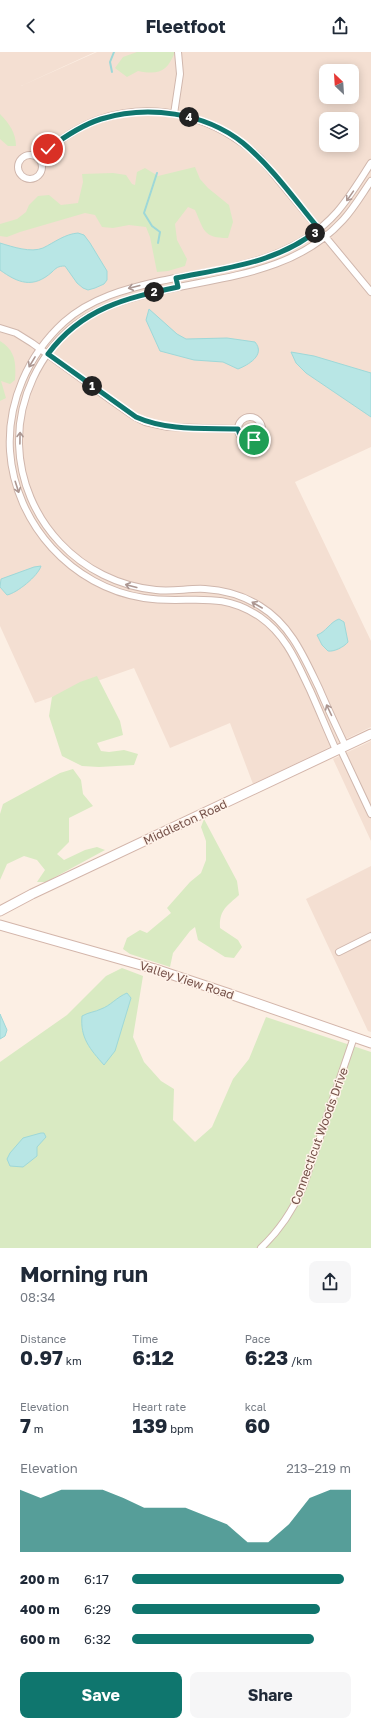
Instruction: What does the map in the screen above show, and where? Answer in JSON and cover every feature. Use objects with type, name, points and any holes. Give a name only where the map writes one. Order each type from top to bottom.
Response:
[{"type":"street","points":[[174,114],[180,74],[178,52]]},
{"type":"street","points":[[38,157],[71,133],[100,119],[135,113],[174,114],[202,121],[228,133],[242,142],[261,159],[371,292]]},
{"type":"street","points":[[31,155],[38,157],[42,162],[43,168],[40,175],[36,179],[29,180],[23,178],[19,173],[18,166],[20,160],[25,156],[31,155]]},
{"type":"street","points":[[371,163],[322,233],[265,259],[125,289],[90,304],[69,318],[44,351],[31,384],[20,424],[21,467],[29,495],[37,512],[48,530],[59,543],[93,571],[108,578],[142,589],[159,591],[204,589],[234,594],[260,606],[275,617],[286,628],[302,652],[341,748],[371,814]]},
{"type":"street","points":[[341,748],[296,660],[282,638],[272,626],[251,612],[232,604],[210,599],[145,598],[130,596],[97,582],[77,570],[58,554],[47,543],[30,517],[20,496],[12,468],[10,432],[14,404],[29,366],[44,351],[72,328],[100,310],[121,300],[269,267],[294,257],[352,209],[371,180]]},
{"type":"street","points":[[176,278],[178,287]]},
{"type":"street","points":[[0,328],[16,333],[44,351],[130,413],[146,422],[168,427],[238,429]]},
{"type":"street","points":[[30,517],[37,512]]},
{"type":"street","points":[[186,590],[188,599]]},
{"type":"street","name":"Middleton Road","points":[[0,911],[32,894],[371,734]]},
{"type":"street","name":"Valley View Road","points":[[0,925],[157,970],[371,1043]]},
{"type":"street","points":[[339,952],[371,936]]},
{"type":"street","name":"Connecticut Woods Drive","points":[[262,1248],[279,1230],[296,1203],[303,1187],[354,1037]]},
{"type":"shaded area","points":[[0,52],[95,52],[21,86],[97,52],[371,52],[371,447],[295,482],[371,641],[371,727],[253,784],[230,723],[170,748],[134,668],[35,703],[0,626]]},
{"type":"shaded area","points":[[371,741],[371,841],[333,759]]},
{"type":"shaded area","points":[[371,866],[371,1032],[368,1031],[306,899]]},
{"type":"green space","points":[[137,52],[175,52],[169,64],[157,72],[152,73],[138,71],[127,77],[115,68],[123,57]]},
{"type":"green space","points":[[0,114],[11,128],[15,137],[16,146],[8,146],[0,139]]},
{"type":"green space","points":[[195,167],[200,179],[208,188],[229,205],[233,222],[228,238],[214,236],[206,232],[200,223],[195,210],[188,207],[175,224],[177,240],[187,259],[185,266],[168,271],[157,272],[150,237],[146,227],[129,225],[113,228],[102,227],[95,215],[85,213],[7,237],[0,236],[0,224],[17,219],[26,212],[29,205],[38,196],[49,195],[61,205],[78,203],[83,182],[82,174],[113,173],[126,175],[132,184],[135,185],[137,172],[145,168],[158,176]]},
{"type":"green space","points":[[0,341],[9,349],[14,358],[15,380],[10,384],[1,381],[6,398],[0,401]]},
{"type":"green space","points":[[97,676],[120,721],[123,735],[97,743],[101,751],[109,752],[124,750],[138,754],[134,765],[99,767],[82,766],[62,756],[49,716],[52,697],[80,682]]},
{"type":"green space","points":[[73,769],[81,780],[83,794],[93,806],[69,818],[69,842],[57,854],[64,860],[85,850],[97,847],[105,850],[46,882],[37,882],[45,870],[37,860],[24,856],[7,864],[0,880],[0,814],[3,804],[60,773]]},
{"type":"green space","points":[[204,819],[237,881],[239,895],[222,913],[220,928],[238,940],[242,947],[234,958],[225,957],[198,940],[195,927],[190,931],[173,953],[170,967],[130,954],[123,949],[127,938],[140,930],[147,933],[171,913],[167,908],[190,882],[201,873],[206,860],[206,841],[201,827]]},
{"type":"green space","points":[[122,968],[143,976],[133,1037],[144,1062],[161,1081],[174,1089],[173,1120],[195,1142],[212,1127],[233,1079],[249,1059],[266,1017],[371,1052],[371,1248],[0,1248],[0,1062],[67,1015],[106,976]]},
{"type":"water","points":[[78,233],[84,235],[107,271],[107,280],[104,284],[88,290],[83,288],[77,283],[65,266],[61,266],[38,281],[32,282],[19,281],[0,270],[0,243],[22,249],[33,250],[43,248],[64,237]]},
{"type":"water","points":[[149,309],[177,334],[186,339],[227,338],[255,342],[258,347],[257,355],[251,362],[238,369],[223,362],[194,360],[160,351],[146,320]]},
{"type":"water","points":[[291,352],[314,356],[371,373],[371,417],[306,373],[296,363]]},
{"type":"water","points":[[41,566],[32,579],[11,594],[7,595],[0,587],[1,579],[34,567]]},
{"type":"water","points":[[339,619],[344,622],[348,642],[339,649],[328,651],[322,645],[317,635]]},
{"type":"water","points":[[127,993],[131,998],[115,1051],[104,1065],[94,1054],[84,1037],[82,1016],[104,1008]]},
{"type":"water","points":[[0,1014],[7,1030],[5,1036],[0,1039]]},
{"type":"water","points":[[44,1133],[46,1137],[37,1147],[37,1156],[23,1167],[10,1166],[7,1159],[10,1153],[23,1138]]},
{"type":"waterway","points":[[112,72],[110,62],[114,52]]},
{"type":"waterway","points":[[157,173],[144,213],[152,226],[160,232],[158,243]]},
{"type":"route","points":[[48,149],[58,141],[85,126],[100,119],[118,115],[153,112],[171,113],[202,121],[228,133],[242,142],[261,159],[319,229],[296,245],[265,259],[176,278],[178,287],[121,300],[110,305],[90,315],[72,328],[48,354],[112,401],[146,422],[168,427],[238,429],[239,434],[243,438],[249,441],[254,440]]}]
